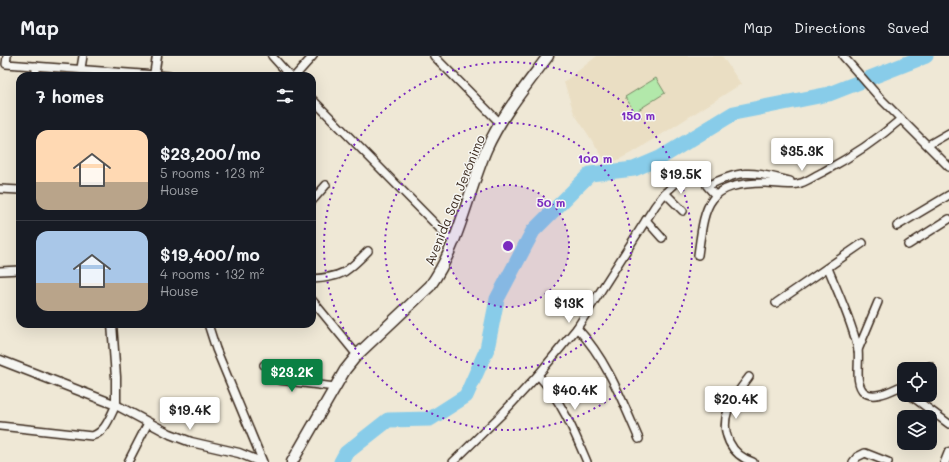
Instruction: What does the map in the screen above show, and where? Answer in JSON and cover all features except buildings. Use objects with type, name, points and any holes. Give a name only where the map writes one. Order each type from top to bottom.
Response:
[{"type":"main road","name":"Avenida San Jerónimo","points":[[292,462],[335,387],[357,355],[430,286],[439,274],[454,243],[483,159],[500,123],[548,56]]},
{"type":"street","points":[[81,68],[83,56]]},
{"type":"street","points":[[154,72],[157,56]]},
{"type":"street","points":[[272,56],[286,72]]},
{"type":"street","points":[[299,72],[313,56]]},
{"type":"street","points":[[434,56],[500,123]]},
{"type":"street","points":[[844,58],[879,97],[949,167]]},
{"type":"street","points":[[7,60],[36,66],[123,72]]},
{"type":"street","points":[[36,66],[36,72]]},
{"type":"street","points":[[316,103],[454,243]]},
{"type":"street","points":[[698,255],[702,227],[709,205],[715,195],[724,189],[735,185],[800,184],[859,151],[901,119]]},
{"type":"street","points":[[928,145],[949,133]]},
{"type":"street","points":[[715,195],[706,186],[727,176],[743,172],[800,184]]},
{"type":"street","points":[[316,196],[326,185]]},
{"type":"street","points":[[456,461],[538,375],[577,328],[646,220],[665,193],[674,185]]},
{"type":"street","points":[[0,189],[16,190]]},
{"type":"street","points":[[665,193],[683,211]]},
{"type":"street","points":[[897,226],[949,195]]},
{"type":"street","points":[[908,244],[949,219]]},
{"type":"street","points":[[646,220],[662,238]]},
{"type":"street","points":[[776,303],[863,243]]},
{"type":"street","points":[[316,278],[337,276],[345,273],[368,250]]},
{"type":"street","points":[[828,268],[858,350],[859,380],[861,389],[865,393],[878,395],[897,389]]},
{"type":"street","points":[[0,271],[16,270]]},
{"type":"street","points":[[858,350],[878,302]]},
{"type":"street","points":[[316,305],[357,355]]},
{"type":"street","points":[[0,426],[92,436],[98,434],[106,425],[116,404],[116,377],[112,328]]},
{"type":"street","points":[[209,328],[216,349],[262,462]]},
{"type":"street","points":[[577,328],[601,359],[612,379],[639,439]]},
{"type":"street","points":[[0,360],[116,404],[148,423],[191,442],[233,451],[262,462]]},
{"type":"street","points":[[264,365],[279,380],[335,387]]},
{"type":"street","points":[[538,375],[552,390],[565,411],[587,462]]},
{"type":"street","points":[[749,377],[727,411],[726,433],[731,446],[737,454],[754,462]]},
{"type":"street","points":[[919,402],[949,424]]},
{"type":"street","points":[[128,462],[148,423]]},
{"type":"street","points":[[944,462],[949,452]]},
{"type":"street","points":[[853,462],[857,457],[865,453],[888,462]]},
{"type":"shaded area","points":[[597,56],[722,56],[741,84],[637,150],[608,165],[574,113],[564,82]]},
{"type":"green space","points":[[656,78],[665,93],[635,112],[625,97]]},
{"type":"waterway","points":[[341,462],[346,453],[388,420],[430,419],[466,396],[487,349],[497,299],[533,231],[590,174],[634,169],[660,158],[734,113],[829,94],[926,56]]}]
